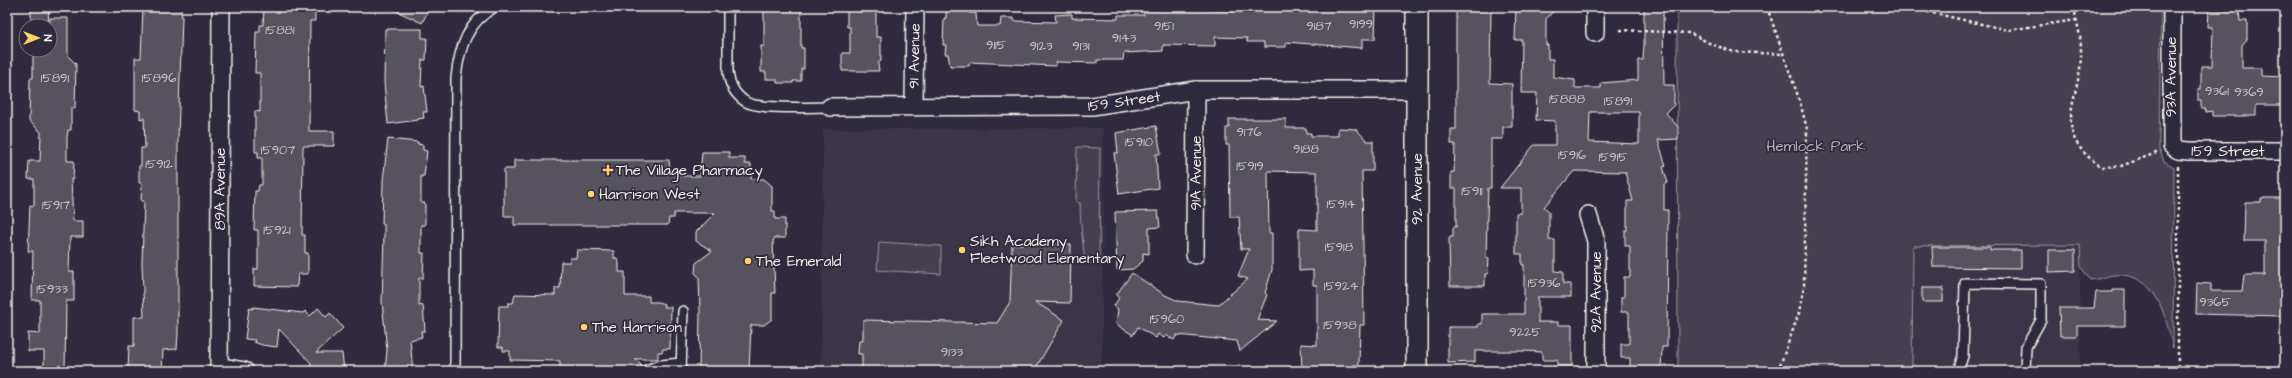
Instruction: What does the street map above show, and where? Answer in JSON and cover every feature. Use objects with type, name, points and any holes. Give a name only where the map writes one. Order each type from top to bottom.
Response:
[{"type":"street","name":"89A Avenue","points":[[221,7],[218,371],[228,368],[245,371]]},
{"type":"street","name":"91 Avenue","points":[[914,106],[915,7]]},
{"type":"street","name":"92 Avenue","points":[[1417,7],[1417,371]]},
{"type":"street","points":[[1595,7],[1595,33]]},
{"type":"street","name":"93A Avenue","points":[[2172,7],[2172,151]]},
{"type":"street","name":"159 Street","points":[[830,108],[914,106],[1092,106],[1196,90],[1417,90]]},
{"type":"street","name":"91A Avenue","points":[[1195,255],[1196,90]]},
{"type":"street","name":"159 Street","points":[[2172,151],[2285,151]]},
{"type":"street","name":"92A Avenue","points":[[1588,215],[1596,241],[1596,371]]},
{"type":"lane","points":[[455,371],[456,78],[458,57],[467,34],[485,13],[495,7]]},
{"type":"lane","points":[[728,7],[728,79],[734,90],[747,103],[797,108],[830,108]]},
{"type":"lane","points":[[1958,371],[1963,356],[1965,283],[2041,284],[2041,320],[2026,347],[2025,371]]},
{"type":"lane","points":[[646,370],[661,364],[681,367],[682,311]]},
{"type":"path","points":[[1767,7],[1800,102],[1807,129],[1804,286],[1800,313],[1778,371]]},
{"type":"path","points":[[1916,7],[1924,11],[2008,30],[2076,20]]},
{"type":"path","points":[[2074,7],[2081,50],[2070,124],[2076,143],[2102,167],[2111,167],[2172,151],[2178,370]]},
{"type":"path","points":[[1620,30],[1690,33],[1711,44],[1734,52],[1783,54]]},
{"type":"shaded area","name":"Sikh Academy Fleetwood Elementary","points":[[1103,128],[1102,371],[821,371],[823,129]]},
{"type":"shaded area","points":[[2080,245],[2080,371],[1912,371],[1912,246]]},
{"type":"green space","name":"Hemlock Park","points":[[1677,7],[2161,7],[2159,149],[2164,161],[2174,167],[2173,348],[2162,310],[2157,298],[2149,288],[2140,280],[2129,276],[2114,275],[2090,280],[2081,267],[2080,245],[1913,246],[1912,371],[1678,371]]},
{"type":"green space","points":[[1077,147],[1100,148],[1099,264],[1085,263],[1080,203],[1076,202]]},
{"type":"green space","points":[[879,242],[941,246],[941,274],[877,270]]},
{"type":"building","points":[[31,7],[49,7],[48,18],[31,18]]},
{"type":"building","points":[[143,7],[181,7],[182,18],[178,137],[178,333],[177,349],[163,350],[162,371],[128,371],[129,346],[134,346],[134,317],[144,317],[142,263],[144,201],[141,201],[142,183],[139,183],[139,166],[141,166],[141,148],[145,148],[144,118],[140,119],[140,111],[135,110],[135,58],[141,58]]},
{"type":"building","points":[[264,7],[315,7],[315,21],[310,21],[309,131],[334,131],[334,146],[303,146],[302,235],[305,235],[305,253],[308,253],[308,274],[298,274],[296,285],[298,287],[254,286],[254,269],[258,269],[258,230],[254,230],[255,191],[258,191],[259,185],[262,185],[262,158],[258,158],[258,152],[255,152],[255,111],[260,112],[260,73],[255,73],[256,32],[260,32],[260,25],[263,25]]},
{"type":"building","points":[[388,7],[430,7],[422,23]]},
{"type":"building","points":[[764,7],[801,7],[801,48],[804,48],[804,69],[801,69],[801,81],[793,81],[793,83],[777,83],[777,79],[766,79],[766,72],[761,72],[761,46],[764,46]]},
{"type":"building","points":[[847,7],[876,7],[876,37],[881,37],[881,61],[878,63],[879,71],[842,71],[842,53],[850,53],[850,27],[847,27]]},
{"type":"building","points":[[1162,7],[1242,12],[1242,7],[1376,7],[1375,39],[1362,39],[1362,48],[1286,42],[1286,47],[1264,47],[1264,42],[1247,42],[1247,38],[1215,37],[1215,46],[1163,45],[1163,51],[1124,53],[1123,60],[1097,60],[1097,63],[1056,62],[1056,66],[970,62],[969,66],[950,66],[948,54],[945,54],[946,45],[943,45],[944,18],[946,18],[946,9],[969,10],[969,13],[976,13],[977,26],[1000,26],[1001,18],[1014,18],[1014,21],[1056,22],[1055,15],[1072,14],[1072,18],[1118,19],[1118,15],[1144,15],[1144,10],[1162,10]]},
{"type":"building","points":[[1456,7],[1491,7],[1490,83],[1512,84],[1512,127],[1503,127],[1503,139],[1491,139],[1491,188],[1488,188],[1486,258],[1489,258],[1488,274],[1485,274],[1485,286],[1450,286],[1449,237],[1453,237],[1453,227],[1456,227],[1456,188],[1451,188],[1451,172],[1454,172],[1455,144],[1451,144],[1451,129],[1456,129]]},
{"type":"building","points":[[1516,7],[1557,7],[1546,19],[1546,45],[1548,45],[1548,59],[1553,59],[1553,77],[1575,80],[1575,88],[1601,88],[1601,83],[1638,80],[1638,60],[1643,60],[1644,7],[1663,7],[1664,85],[1674,85],[1674,105],[1666,113],[1678,127],[1678,139],[1658,140],[1666,166],[1663,167],[1668,183],[1664,184],[1664,210],[1668,210],[1667,347],[1662,347],[1661,371],[1630,371],[1630,358],[1621,358],[1621,344],[1629,344],[1629,312],[1621,312],[1621,297],[1624,297],[1624,277],[1630,277],[1630,246],[1625,246],[1625,230],[1627,230],[1627,201],[1633,201],[1625,172],[1574,171],[1544,207],[1549,211],[1549,240],[1555,240],[1555,271],[1563,272],[1563,284],[1571,284],[1571,297],[1538,297],[1538,322],[1558,322],[1558,325],[1572,325],[1572,366],[1557,366],[1557,360],[1542,360],[1542,352],[1524,351],[1475,351],[1475,362],[1448,363],[1448,327],[1478,327],[1478,324],[1482,324],[1482,314],[1524,314],[1524,265],[1522,265],[1522,254],[1516,254],[1516,213],[1521,213],[1521,188],[1500,188],[1534,145],[1555,145],[1555,121],[1536,120],[1537,93],[1521,93],[1522,40],[1515,40]],"holes":[[[1590,112],[1639,112],[1639,144],[1589,142]]]},
{"type":"building","points":[[2209,10],[2239,11],[2240,21],[2247,21],[2247,39],[2242,45],[2242,68],[2261,68],[2261,76],[2285,77],[2285,105],[2256,105],[2256,116],[2213,116],[2213,111],[2206,112],[2206,109],[2201,109],[2201,101],[2198,101],[2198,89],[2201,89],[2201,66],[2212,66],[2213,27],[2208,27]]},
{"type":"building","points":[[58,18],[68,18],[68,56],[76,64],[75,108],[71,108],[71,130],[68,130],[67,137],[67,161],[74,161],[73,179],[71,179],[73,221],[83,221],[83,237],[70,237],[69,272],[74,272],[74,301],[66,301],[65,371],[44,371],[44,351],[28,351],[28,333],[40,334],[40,300],[32,300],[33,251],[28,251],[30,205],[34,206],[34,179],[28,179],[29,161],[40,161],[41,132],[29,121],[30,78],[33,78],[33,58],[58,58]]},
{"type":"building","points":[[385,29],[422,29],[422,38],[427,38],[426,60],[422,60],[421,87],[424,86],[427,112],[423,112],[424,118],[388,124],[384,83]]},
{"type":"building","points":[[1229,119],[1286,119],[1286,128],[1306,128],[1306,133],[1311,133],[1311,136],[1338,136],[1338,128],[1356,129],[1367,141],[1373,141],[1373,171],[1362,171],[1364,325],[1360,325],[1359,365],[1353,365],[1353,371],[1302,371],[1301,344],[1317,345],[1317,285],[1313,285],[1313,270],[1299,271],[1299,229],[1317,230],[1317,172],[1268,171],[1269,233],[1272,233],[1272,270],[1265,293],[1267,295],[1257,320],[1277,321],[1240,351],[1237,341],[1177,335],[1174,340],[1166,335],[1164,338],[1158,334],[1156,338],[1138,327],[1133,335],[1116,324],[1118,309],[1114,306],[1119,298],[1116,295],[1132,273],[1165,295],[1178,301],[1218,305],[1248,279],[1238,276],[1249,249],[1241,249],[1239,217],[1230,217],[1229,145],[1226,145],[1226,128],[1229,128]]},
{"type":"building","points":[[1156,126],[1161,154],[1156,154],[1158,188],[1119,194],[1114,153],[1118,153],[1116,133]]},
{"type":"building","points":[[388,139],[418,142],[418,144],[423,145],[423,150],[427,151],[424,176],[421,176],[421,203],[425,203],[425,225],[421,225],[421,253],[424,253],[423,278],[419,278],[419,306],[423,305],[425,331],[421,331],[422,337],[410,340],[413,371],[385,371],[387,350],[382,302],[384,224],[382,224],[383,180]]},
{"type":"building","points":[[702,152],[729,152],[729,158],[745,158],[745,164],[751,164],[751,179],[764,179],[772,186],[772,211],[775,211],[775,219],[785,219],[785,238],[775,238],[773,241],[775,293],[772,293],[772,319],[764,325],[751,325],[749,371],[699,371],[700,311],[699,277],[695,273],[696,263],[712,251],[696,241],[696,232],[715,213],[674,213],[674,218],[669,218],[668,225],[514,225],[514,216],[504,216],[504,169],[514,169],[514,160],[669,160],[670,169],[675,169],[675,176],[700,176]]},
{"type":"building","points":[[2261,198],[2285,198],[2285,277],[2282,277],[2281,316],[2196,314],[2197,283],[2211,284],[2211,291],[2242,291],[2244,275],[2265,275],[2265,241],[2244,241],[2245,202],[2261,202]]},
{"type":"building","points":[[1158,211],[1160,227],[1149,228],[1149,254],[1143,253],[1143,261],[1133,269],[1117,270],[1115,212]]},
{"type":"building","points":[[1012,244],[1071,244],[1070,303],[1035,302],[1064,320],[1034,371],[862,371],[862,354],[858,354],[859,341],[863,341],[863,320],[997,323],[1010,302]]},
{"type":"building","points":[[1932,247],[1990,247],[1990,250],[2021,250],[2021,268],[1933,267]]},
{"type":"building","name":"The Harrison","points":[[577,250],[614,251],[614,258],[617,258],[619,263],[619,272],[625,272],[625,296],[649,296],[649,302],[658,302],[664,304],[664,307],[671,307],[670,349],[663,349],[662,352],[658,352],[658,359],[635,359],[642,366],[640,371],[560,371],[560,361],[510,360],[510,351],[503,351],[503,347],[498,347],[499,306],[508,306],[508,303],[513,303],[515,294],[555,295],[555,288],[560,288],[561,262],[570,262],[570,258],[576,258]]},
{"type":"building","points":[[2049,250],[2075,250],[2075,271],[2049,272]]},
{"type":"building","points":[[1922,288],[1943,288],[1943,302],[1922,302]]},
{"type":"building","points":[[2113,290],[2125,290],[2125,326],[2077,326],[2077,336],[2060,336],[2059,308],[2094,308],[2096,292],[2113,292]]},
{"type":"building","points":[[253,307],[303,313],[305,311],[310,316],[318,308],[326,317],[330,313],[343,328],[316,353],[342,353],[344,371],[311,371],[311,363],[279,329],[277,347],[262,345],[254,342],[255,340],[245,339],[249,308],[253,309]]},
{"type":"place","name":"The Village Pharmacy","points":[[608,170]]},
{"type":"place","name":"Harrison West","points":[[591,194]]},
{"type":"place","name":"Sikh Academy Fleetwood Elementary","points":[[962,250]]},
{"type":"place","name":"The Emerald","points":[[748,261]]},
{"type":"place","name":"The Harrison","points":[[584,327]]}]
